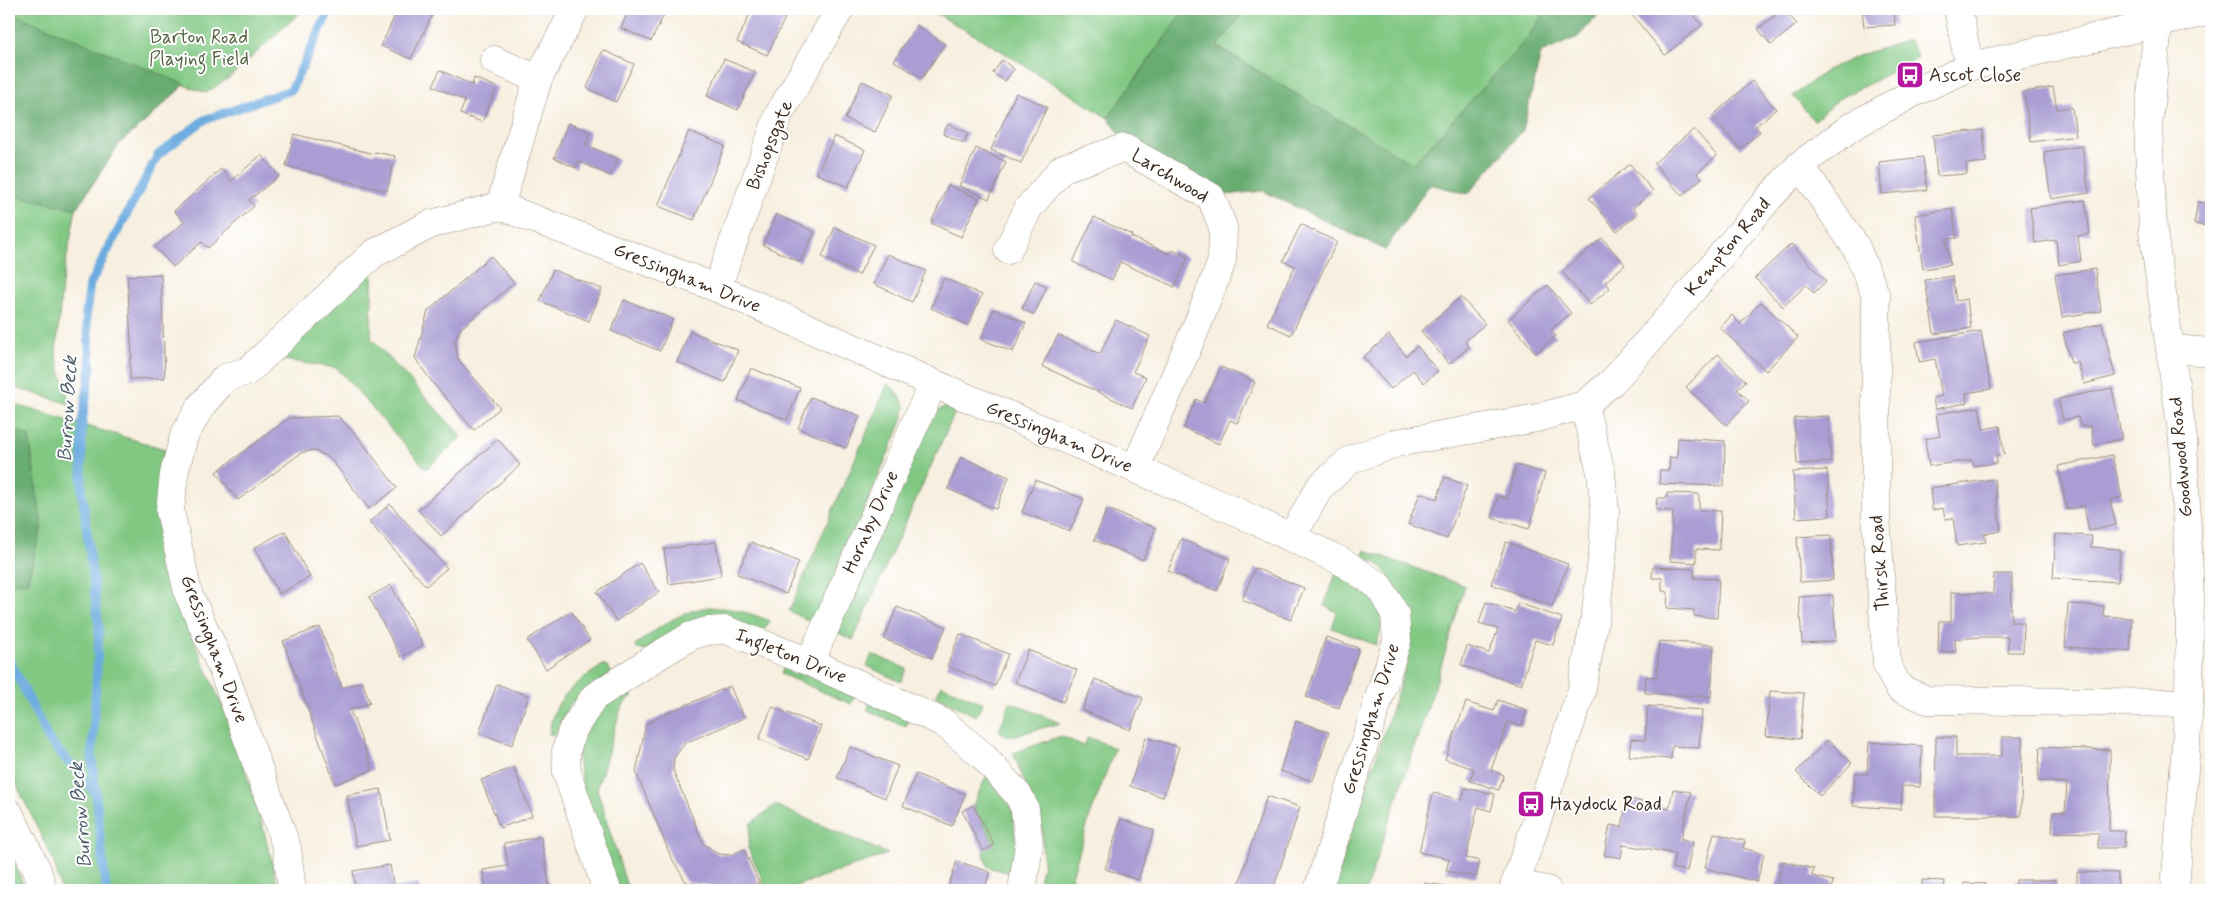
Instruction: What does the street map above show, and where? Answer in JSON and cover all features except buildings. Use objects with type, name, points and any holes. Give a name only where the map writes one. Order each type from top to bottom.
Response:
[{"type":"street","points":[[500,206],[538,79],[575,9]]},
{"type":"street","name":"Bishopsgate","points":[[717,288],[779,114],[840,9]]},
{"type":"street","points":[[1958,9],[1966,50],[1972,66]]},
{"type":"street","name":"Kempton Road","points":[[1291,538],[1320,487],[1350,460],[1396,443],[1538,418],[1584,404],[1613,381],[1769,198],[1800,165],[1851,127],[1915,92],[1972,66],[2158,25],[2211,11]]},
{"type":"street","name":"Goodwood Road","points":[[2158,25],[2148,126],[2153,231],[2171,349],[2183,447],[2190,597],[2189,703],[2175,890]]},
{"type":"street","points":[[494,60],[538,79]]},
{"type":"street","name":"Larchwood","points":[[1008,250],[1029,207],[1063,168],[1124,148],[1212,197],[1223,227],[1222,261],[1198,323],[1135,469]]},
{"type":"street","name":"Thirsk Road","points":[[1800,165],[1856,247],[1876,296],[1876,517],[1887,665],[1899,688],[1927,700],[2189,703]]},
{"type":"street","name":"Gressingham Drive","points":[[292,890],[287,848],[223,670],[188,593],[170,511],[174,474],[184,436],[201,406],[225,378],[248,371],[374,254],[431,224],[500,206],[717,288],[1291,538],[1341,561],[1379,586],[1395,614],[1397,641],[1318,890]]},
{"type":"street","points":[[2171,349],[2211,352]]},
{"type":"street","name":"Hornby Drive","points":[[810,662],[933,383]]},
{"type":"street","points":[[1547,890],[1514,887],[1544,806],[1582,693],[1596,612],[1604,550],[1605,511],[1601,472],[1584,404]]},
{"type":"street","name":"Ingleton Drive","points":[[607,890],[567,773],[566,751],[572,732],[594,698],[691,636],[706,631],[726,630],[810,662],[944,723],[988,762],[1019,796],[1025,809],[1029,845],[1022,890]]},
{"type":"street","points":[[9,813],[37,870],[43,890]]},
{"type":"green space","name":"Barton Road Playing Field","points":[[9,9],[304,9],[230,77],[206,93],[184,85],[120,143],[76,209],[62,283],[56,355],[70,404],[9,386]]},
{"type":"green space","points":[[928,9],[1185,9],[1108,118],[987,42]]},
{"type":"green space","points":[[1185,9],[1246,9],[1217,47],[1413,164],[1526,40],[1547,9],[1604,9],[1578,37],[1541,53],[1523,130],[1468,194],[1430,184],[1385,250],[1263,191],[1206,197],[1133,152],[1108,118]]},
{"type":"green space","points":[[1246,9],[1547,9],[1526,40],[1413,165],[1217,46]]},
{"type":"green space","points":[[9,12],[184,84],[120,143],[76,209],[9,194]]},
{"type":"green space","points":[[1909,40],[1919,58],[1837,100],[1814,121],[1793,96],[1827,70],[1860,55]]},
{"type":"green space","points":[[373,254],[371,338],[462,437],[426,469],[337,368],[263,357]]},
{"type":"green space","points":[[888,383],[898,393],[906,407],[900,426],[821,610],[811,622],[789,611]]},
{"type":"green space","points":[[9,403],[165,449],[158,498],[161,552],[187,623],[234,734],[264,831],[279,890],[61,890],[53,860],[9,769]]},
{"type":"green space","points":[[945,407],[956,410],[853,640],[836,632],[924,428],[936,411]]},
{"type":"green space","points":[[9,427],[29,436],[42,526],[27,583],[9,582]]},
{"type":"green space","points":[[1365,550],[1465,586],[1436,683],[1366,890],[1332,890],[1406,666],[1407,620],[1396,589],[1382,567],[1364,556]]},
{"type":"green space","points":[[1337,571],[1368,592],[1380,608],[1382,619],[1381,631],[1376,645],[1332,628],[1337,612],[1324,606]]},
{"type":"green space","points":[[709,607],[740,611],[770,621],[764,630],[644,650],[637,649],[635,645],[670,621],[688,612]]},
{"type":"green space","points":[[872,654],[907,669],[901,682],[867,666]]},
{"type":"green space","points":[[604,664],[612,672],[570,705],[555,735],[549,734],[551,721],[561,700],[575,685]]},
{"type":"green space","points":[[785,665],[855,695],[851,704],[781,674]]},
{"type":"green space","points":[[941,685],[983,703],[976,716],[936,696]]},
{"type":"green space","points":[[625,689],[633,696],[626,701],[620,711],[597,789],[628,890],[618,890],[583,789],[577,752],[595,712]]},
{"type":"green space","points":[[871,701],[909,718],[906,727],[867,710]]},
{"type":"green space","points":[[1010,702],[1060,723],[1010,737],[999,731]]},
{"type":"green space","points":[[1061,736],[1084,746],[1088,737],[1115,748],[1089,819],[1068,890],[1037,890],[1043,864],[1042,826],[1013,753]]},
{"type":"green space","points":[[987,775],[1012,808],[1017,851],[1010,873],[988,867],[983,851],[994,844],[973,805]]},
{"type":"green space","points":[[775,805],[888,854],[784,890],[761,890],[763,881],[748,848],[751,823]]},
{"type":"green space","points":[[9,848],[25,890],[9,890]]},
{"type":"waterway","name":"Burrow Beck","points":[[106,890],[92,758],[99,628],[82,492],[82,422],[91,367],[86,313],[90,284],[158,155],[204,120],[291,90],[330,9]]},
{"type":"waterway","points":[[9,659],[49,740],[96,793]]},
{"type":"place","name":"Ascot Close","points":[[1910,75]]},
{"type":"place","name":"Haydock Road","points":[[1531,804]]}]
